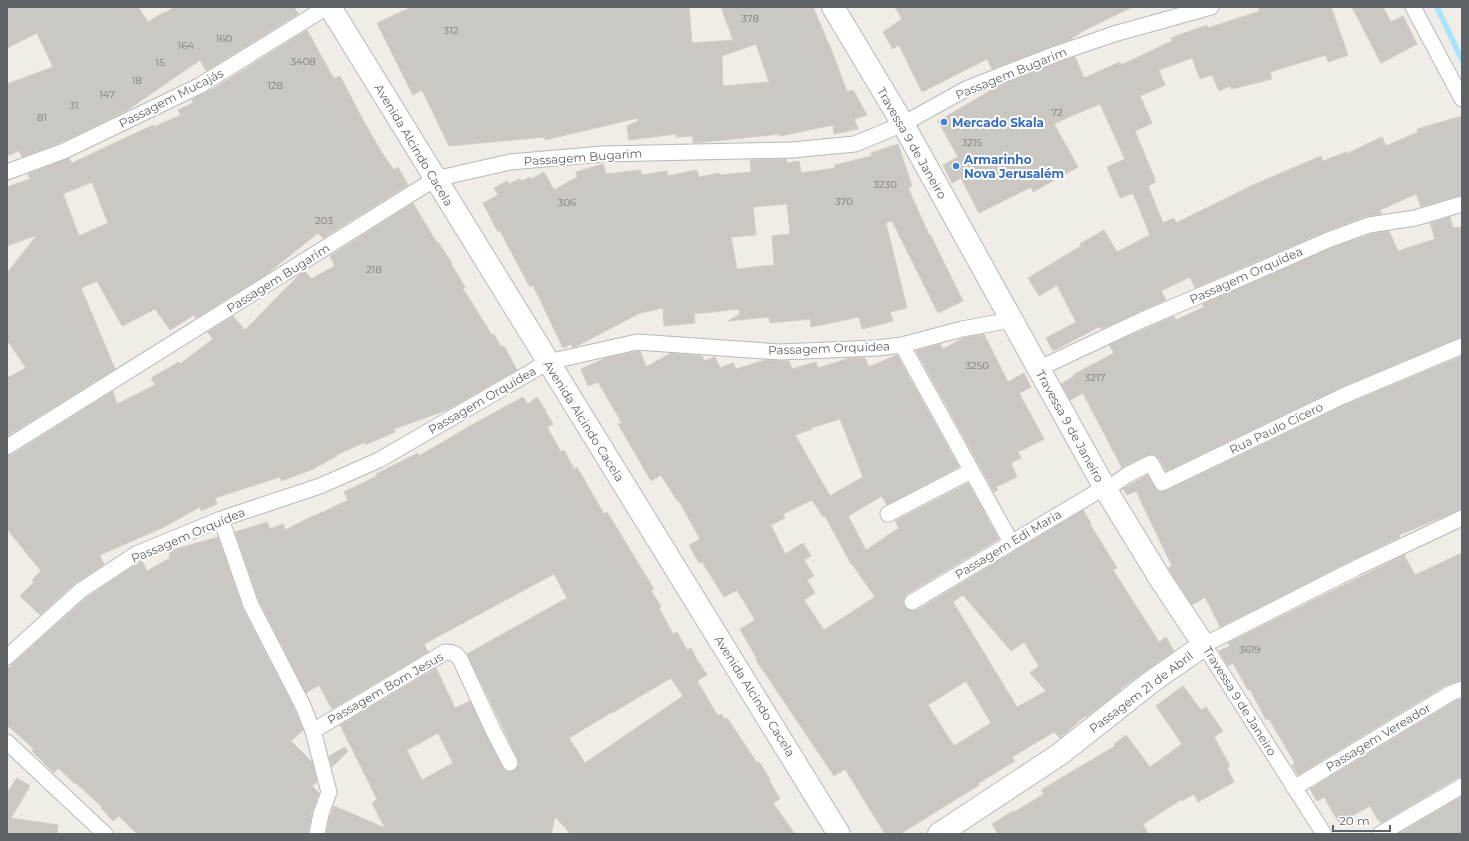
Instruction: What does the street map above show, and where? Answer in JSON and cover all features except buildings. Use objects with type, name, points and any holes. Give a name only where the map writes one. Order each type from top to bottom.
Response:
[{"type":"street","name":"Passagem Mucajás","points":[[7,172],[64,151],[199,86],[328,7]]},
{"type":"street","name":"Avenida Alcindo Cacela","points":[[328,7],[839,834]]},
{"type":"street","name":"Travessa 9 de Janeiro","points":[[833,7],[904,124],[1105,489],[1161,580],[1324,834]]},
{"type":"street","name":"Passagem Bugarim","points":[[7,447],[435,179],[510,162],[603,154],[792,150],[855,144],[904,124],[966,89],[1004,74],[1114,34],[1211,7]]},
{"type":"street","points":[[1412,7],[1462,99]]},
{"type":"street","name":"Passagem Orquídea","points":[[1038,369],[1142,320],[1328,240],[1369,225],[1415,218],[1462,204]]},
{"type":"street","name":"Passagem Orquídea","points":[[7,657],[80,592],[136,554],[220,519],[320,486],[379,460],[548,362],[637,342],[780,352],[877,348],[902,345],[962,329],[1011,320]]},
{"type":"street","points":[[902,345],[1011,542]]},
{"type":"street","name":"Rua Paulo Cícero","points":[[1105,489],[1150,463],[1162,483],[1344,396],[1462,346]]},
{"type":"street","points":[[888,514],[971,471]]},
{"type":"street","name":"Passagem Edi Maria","points":[[912,602],[1011,542],[1105,489]]},
{"type":"street","name":"Passagem 21 de Abril","points":[[939,834],[1060,754],[1151,682],[1204,645],[1358,567],[1462,518]]},
{"type":"street","points":[[220,519],[251,605],[303,706],[313,731],[329,792],[321,814],[317,834]]},
{"type":"street","name":"Passagem Bom Jesus","points":[[313,731],[446,652],[452,652],[458,655],[510,763]]},
{"type":"street","name":"Passagem Vereador","points":[[1294,788],[1451,693],[1462,689]]},
{"type":"street","points":[[7,742],[105,834]]},
{"type":"street","points":[[1380,834],[1462,786]]},
{"type":"waterway","points":[[1437,7],[1462,60]]},
{"type":"place","name":"Mercado Skala","points":[[944,122]]},
{"type":"place","name":"Armarinho Nova Jerusalém","points":[[956,166]]}]
